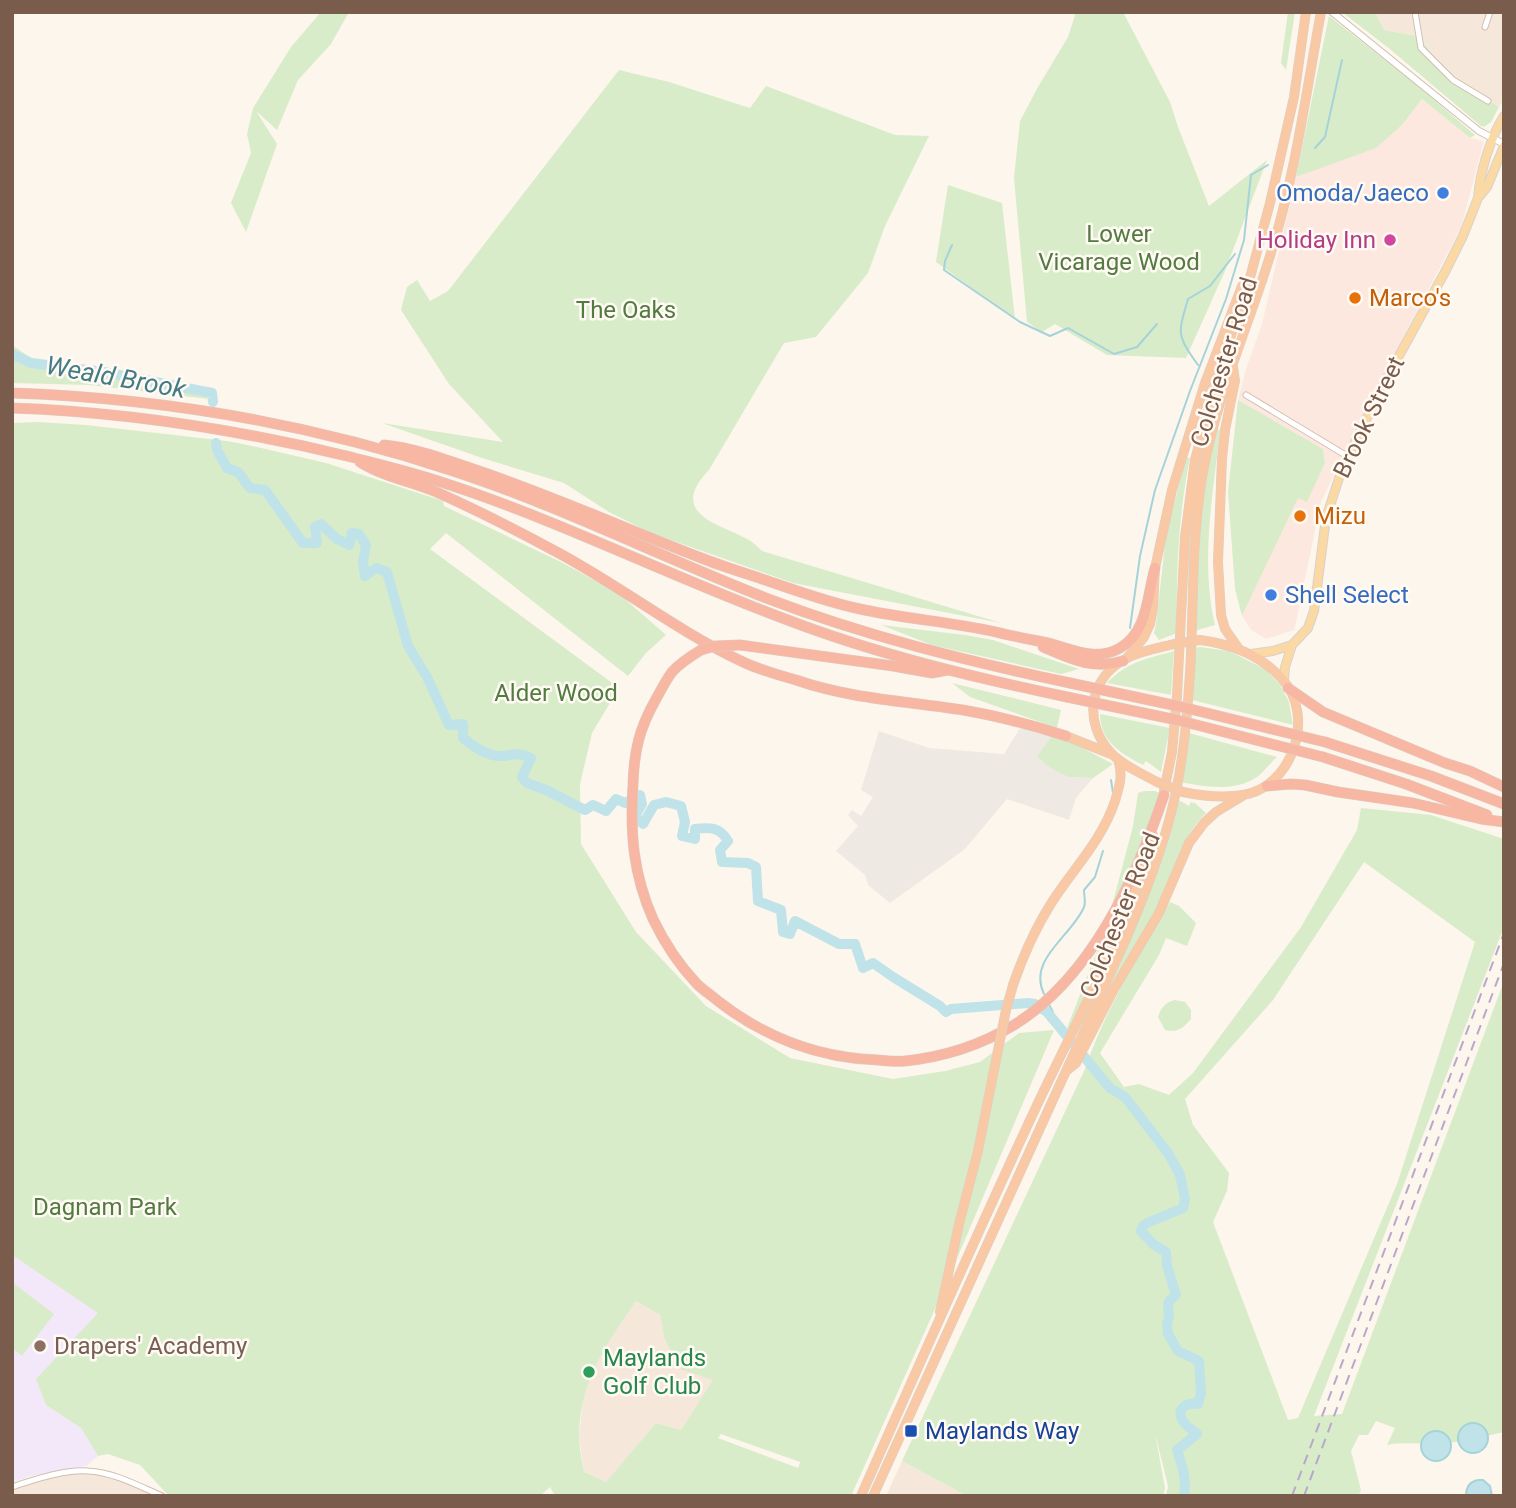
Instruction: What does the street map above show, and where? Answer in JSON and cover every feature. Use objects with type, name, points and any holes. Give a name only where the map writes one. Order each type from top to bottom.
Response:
[{"type":"highway","points":[[355,442],[396,446],[486,473],[563,501],[704,559],[823,600],[877,613],[1041,641],[1094,655],[1118,649],[1132,638],[1142,622],[1172,490],[1205,383],[1236,300],[1256,256],[1294,97],[1306,12]]},
{"type":"highway","name":"Colchester Road","points":[[873,1495],[1064,1073],[1082,1042],[1141,904],[1161,849],[1183,752],[1197,508],[1212,429],[1282,216],[1321,12]]},
{"type":"highway","name":"Colchester Road","points":[[861,1496],[1130,905],[1149,850],[1164,795],[1171,752],[1185,537],[1195,460],[1216,380],[1256,256]]},
{"type":"highway","points":[[1233,363],[1235,381],[1222,458],[1217,562],[1221,615],[1225,629],[1238,649]]},
{"type":"highway","points":[[12,393],[100,398],[199,410],[355,442],[422,461],[518,494],[777,602],[870,634],[966,660],[1182,706],[1325,742],[1407,767],[1504,804]]},
{"type":"highway","points":[[12,408],[113,415],[191,425],[288,443],[411,472],[550,521],[726,597],[864,646],[993,681],[1177,720],[1322,757],[1406,784],[1504,822]]},
{"type":"highway","points":[[354,458],[373,471],[469,506],[554,550],[623,590],[698,639],[743,662],[842,694],[965,711],[1028,724],[1066,736],[1115,757],[1157,782],[1183,792],[1197,795],[1244,795]]},
{"type":"highway","points":[[664,555],[793,594],[823,600]]},
{"type":"highway","points":[[937,1327],[1013,985],[1028,946],[1052,901],[1104,828],[1121,781],[1120,767],[1096,728],[1093,703],[1102,680],[1144,637],[1150,624],[1155,568]]},
{"type":"highway","points":[[1027,640],[1090,665],[1102,665],[1188,641],[1215,642],[1238,649],[1269,666],[1286,684],[1323,712],[1470,771],[1504,790]]},
{"type":"highway","points":[[948,669],[932,673],[740,645],[715,646],[701,650],[684,661],[663,685],[643,723],[634,767],[631,812],[637,869],[654,920],[670,949],[698,985],[732,1012],[774,1036],[817,1053],[864,1060],[903,1061],[941,1055],[969,1047],[1014,1025],[1056,990],[1076,970],[1093,946],[1120,900],[1144,849],[1164,795]]},
{"type":"highway","points":[[1267,786],[1290,758],[1299,726],[1298,713],[1286,684]]},
{"type":"highway","points":[[1082,1042],[1162,906],[1189,843],[1216,812],[1244,795],[1267,786],[1295,783],[1504,822]]},
{"type":"main road","name":"Brook Street","points":[[1286,684],[1285,667],[1292,645],[1308,628],[1314,611],[1326,518],[1336,483],[1383,385],[1463,236],[1478,198],[1479,185],[1495,131],[1504,116]]},
{"type":"main road","name":"Brook Street","points":[[1478,198],[1487,187],[1504,145]]},
{"type":"main road","points":[[1251,654],[1292,645]]},
{"type":"street","points":[[1415,12],[1421,48],[1453,80],[1488,101]]},
{"type":"street","points":[[1485,27],[1490,12]]},
{"type":"street","points":[[1334,14],[1473,126],[1504,145]]},
{"type":"street","points":[[1246,395],[1347,456]]},
{"type":"street","points":[[12,1487],[85,1470],[115,1477],[162,1496]]},
{"type":"shaded area","points":[[1375,12],[1504,12],[1504,99],[1499,107],[1453,80],[1418,36],[1384,30]]},
{"type":"shaded area","points":[[1422,99],[1470,138],[1484,141],[1461,228],[1373,394],[1321,502],[1294,630],[1266,639],[1251,630],[1242,616],[1298,497],[1307,501],[1325,463],[1323,449],[1238,400],[1262,324],[1296,177],[1323,166],[1403,124]]},
{"type":"shaded area","points":[[1020,728],[1052,736],[1037,756],[1047,766],[1068,777],[1093,778],[1076,798],[1069,820],[1007,799],[965,849],[890,903],[868,885],[865,875],[836,851],[858,826],[848,815],[852,810],[861,816],[873,797],[861,790],[879,731],[929,748],[1004,754]]},
{"type":"shaded area","name":"Drapers' Academy","points":[[12,1255],[99,1313],[46,1405],[81,1428],[98,1456],[86,1466],[30,1476],[12,1483]]},
{"type":"shaded area","points":[[636,1301],[660,1315],[664,1337],[714,1380],[681,1430],[656,1423],[606,1483],[584,1472],[579,1436],[584,1391],[602,1350]]},
{"type":"shaded area","points":[[902,1461],[967,1496],[886,1496]]},
{"type":"shaded area","points":[[96,1471],[162,1496],[12,1496],[12,1487],[51,1476]]},
{"type":"green space","points":[[321,12],[349,12],[331,44],[298,80],[277,130],[256,111],[277,144],[246,232],[231,203],[251,153],[247,134],[253,108],[291,47]]},
{"type":"green space","name":"Lower Vicarage Wood","points":[[1076,12],[1123,12],[1170,102],[1209,206],[1267,160],[1225,271],[1186,358],[1107,355],[1055,324],[1042,332],[1027,322],[1014,178],[1020,121],[1068,37]]},
{"type":"green space","points":[[1288,12],[1295,12],[1286,70],[1281,63]]},
{"type":"green space","points":[[1342,12],[1375,12],[1384,30],[1418,36],[1453,80],[1499,107],[1491,122],[1481,126]]},
{"type":"green space","points":[[1329,16],[1475,135],[1470,138],[1422,99],[1403,124],[1376,148],[1296,177]]},
{"type":"green space","name":"The Oaks","points":[[619,70],[669,82],[750,108],[766,86],[895,135],[929,136],[885,226],[868,273],[816,337],[784,343],[709,470],[697,485],[693,497],[695,507],[702,515],[749,540],[762,551],[1001,623],[793,583],[651,533],[609,512],[564,483],[382,423],[503,442],[449,384],[401,310],[407,287],[417,280],[430,301],[448,291]]},
{"type":"green space","points":[[948,185],[1002,203],[1015,319],[936,262]]},
{"type":"green space","points":[[12,345],[38,363],[117,372],[198,389],[209,399],[89,385],[12,383]]},
{"type":"green space","points":[[1238,400],[1323,449],[1325,463],[1307,502],[1298,498],[1242,616],[1235,589],[1228,492]]},
{"type":"green space","points":[[12,423],[86,425],[227,441],[326,463],[443,501],[444,506],[561,562],[618,593],[666,635],[646,653],[628,676],[446,533],[430,549],[619,688],[592,733],[580,784],[581,844],[636,932],[706,1006],[790,1058],[893,1079],[945,1071],[980,1062],[1019,1033],[1054,1030],[944,1289],[851,1496],[555,1496],[550,1487],[540,1496],[169,1496],[140,1465],[108,1454],[98,1456],[81,1428],[46,1405],[36,1379],[98,1313],[12,1255]],"holes":[[[636,1301],[660,1315],[664,1337],[680,1369],[713,1380],[681,1430],[656,1423],[606,1482],[584,1472],[579,1439],[581,1414],[597,1363]],[[721,1434],[800,1462],[798,1468],[718,1438]]]},
{"type":"green space","points":[[1217,428],[1220,431],[1208,553],[1208,577],[1215,625],[1194,631],[1196,566],[1205,480]]},
{"type":"green space","points":[[1186,457],[1190,458],[1179,545],[1177,633],[1159,640],[1154,633],[1166,536]]},
{"type":"green space","points":[[881,625],[993,640],[1079,669],[1061,674],[932,645]]},
{"type":"green space","points":[[1195,648],[1229,651],[1265,669],[1280,685],[1289,702],[1293,725],[1192,700]]},
{"type":"green space","points":[[1174,651],[1171,695],[1107,683],[1130,665]]},
{"type":"green space","points":[[952,683],[1061,710],[1057,728],[970,697]]},
{"type":"green space","points":[[1100,714],[1170,728],[1161,772],[1146,761],[1143,765],[1135,761],[1113,746],[1104,732]]},
{"type":"green space","points":[[1189,733],[1277,757],[1257,777],[1239,785],[1210,787],[1180,782]]},
{"type":"green space","points":[[1052,736],[1079,746],[1113,764],[1093,778],[1068,777],[1047,766],[1037,756]]},
{"type":"green space","points":[[1138,793],[1160,793],[1150,838],[1125,908],[1069,1029],[1067,1028],[1101,941],[1113,902],[1133,826]]},
{"type":"green space","points":[[1177,799],[1189,806],[1191,802],[1195,803],[1206,813],[1189,835],[1157,908],[1111,989],[1107,986]]},
{"type":"green space","points":[[1361,808],[1431,815],[1504,839],[1504,927],[1314,1416],[1342,1414],[1504,981],[1504,1432],[1449,1443],[1387,1445],[1395,1428],[1376,1421],[1368,1435],[1359,1435],[1351,1451],[1361,1490],[1358,1496],[1166,1496],[1168,1486],[1155,1433],[1165,1488],[1163,1496],[967,1496],[902,1461],[1085,1069],[1112,1004],[1170,902],[1179,906],[1196,923],[1187,946],[1166,938],[1159,955],[1100,1053],[1124,1087],[1139,1084],[1169,1095],[1193,1073],[1301,927],[1357,830]],"holes":[[[1364,862],[1475,942],[1397,1184],[1298,1418],[1288,1420],[1213,1222],[1227,1191],[1229,1173],[1193,1125],[1185,1099],[1273,1000]]]},
{"type":"green space","points":[[1175,1000],[1185,1002],[1191,1010],[1191,1019],[1180,1029],[1165,1030],[1158,1017],[1164,1006]]},
{"type":"green space","points":[[12,1282],[54,1314],[22,1356],[12,1348]]},
{"type":"water","points":[[1473,1423],[1479,1424],[1487,1432],[1487,1444],[1479,1452],[1473,1453],[1467,1452],[1459,1444],[1458,1438],[1459,1432],[1467,1424]]},
{"type":"water","points":[[1436,1431],[1446,1436],[1451,1446],[1446,1456],[1436,1461],[1426,1456],[1421,1446],[1426,1436]]},
{"type":"water","points":[[1479,1480],[1490,1486],[1492,1496],[1466,1496],[1469,1485]]},
{"type":"waterway","points":[[1315,148],[1325,137],[1342,60]]},
{"type":"waterway","points":[[1130,628],[1140,556],[1155,490],[1226,299],[1244,240],[1251,175],[1268,165]]},
{"type":"waterway","points":[[952,245],[944,270],[1020,322],[1050,336],[1068,328],[1114,354],[1137,347],[1157,324]]},
{"type":"waterway","points":[[1198,365],[1181,334],[1188,299],[1210,286],[1235,254]]},
{"type":"waterway","name":"Weald Brook","points":[[12,354],[31,363],[104,372],[212,393],[213,402]]},
{"type":"waterway","name":"Weald Brook","points":[[216,443],[227,468],[238,472],[250,488],[265,490],[303,543],[317,543],[315,527],[321,524],[337,539],[349,545],[352,533],[359,534],[366,545],[363,562],[365,576],[376,568],[387,572],[408,646],[427,677],[449,725],[463,724],[463,738],[488,754],[520,754],[531,758],[522,777],[527,783],[585,810],[593,805],[606,811],[616,799],[625,803],[640,795],[642,804],[635,816],[643,824],[654,805],[666,802],[681,806],[685,822],[682,836],[695,839],[695,829],[710,828],[718,831],[728,841],[720,850],[722,862],[748,863],[756,867],[758,901],[781,910],[783,932],[790,934],[795,921],[839,944],[855,944],[863,968],[873,963],[946,1012],[951,1009],[1028,1003],[1047,1012],[1110,1088],[1125,1097],[1168,1153],[1180,1175],[1185,1199],[1183,1208],[1147,1223],[1141,1231],[1153,1244],[1166,1252],[1167,1266],[1176,1295],[1168,1304],[1168,1334],[1178,1351],[1199,1361],[1201,1394],[1198,1404],[1186,1405],[1180,1413],[1184,1423],[1197,1434],[1177,1450],[1184,1478],[1184,1496]]},
{"type":"waterway","points":[[1111,780],[1113,793]]},
{"type":"waterway","points":[[1044,994],[1040,981],[1041,970],[1053,948],[1084,907],[1084,890],[1095,877],[1103,851]]},
{"type":"waterway","points":[[1048,1003],[1053,1012],[1051,1018]]},
{"type":"railway","points":[[1292,1496],[1504,933]]},
{"type":"railway","points":[[1304,1496],[1504,963]]},
{"type":"place","name":"Omoda/Jaeco","points":[[1443,193]]},
{"type":"place","name":"Holiday Inn","points":[[1390,240]]},
{"type":"place","name":"Marco's","points":[[1355,298]]},
{"type":"place","name":"Mizu","points":[[1300,516]]},
{"type":"place","name":"Shell Select","points":[[1271,595]]},
{"type":"place","name":"Drapers' Academy","points":[[40,1346]]},
{"type":"place","name":"Maylands Golf Club","points":[[589,1372]]},
{"type":"place","name":"Maylands Way","points":[[911,1431]]},
{"type":"park label","name":"Alder Wood","points":[[556,693]]},
{"type":"park label","name":"Dagnam Park","points":[[105,1207]]}]
